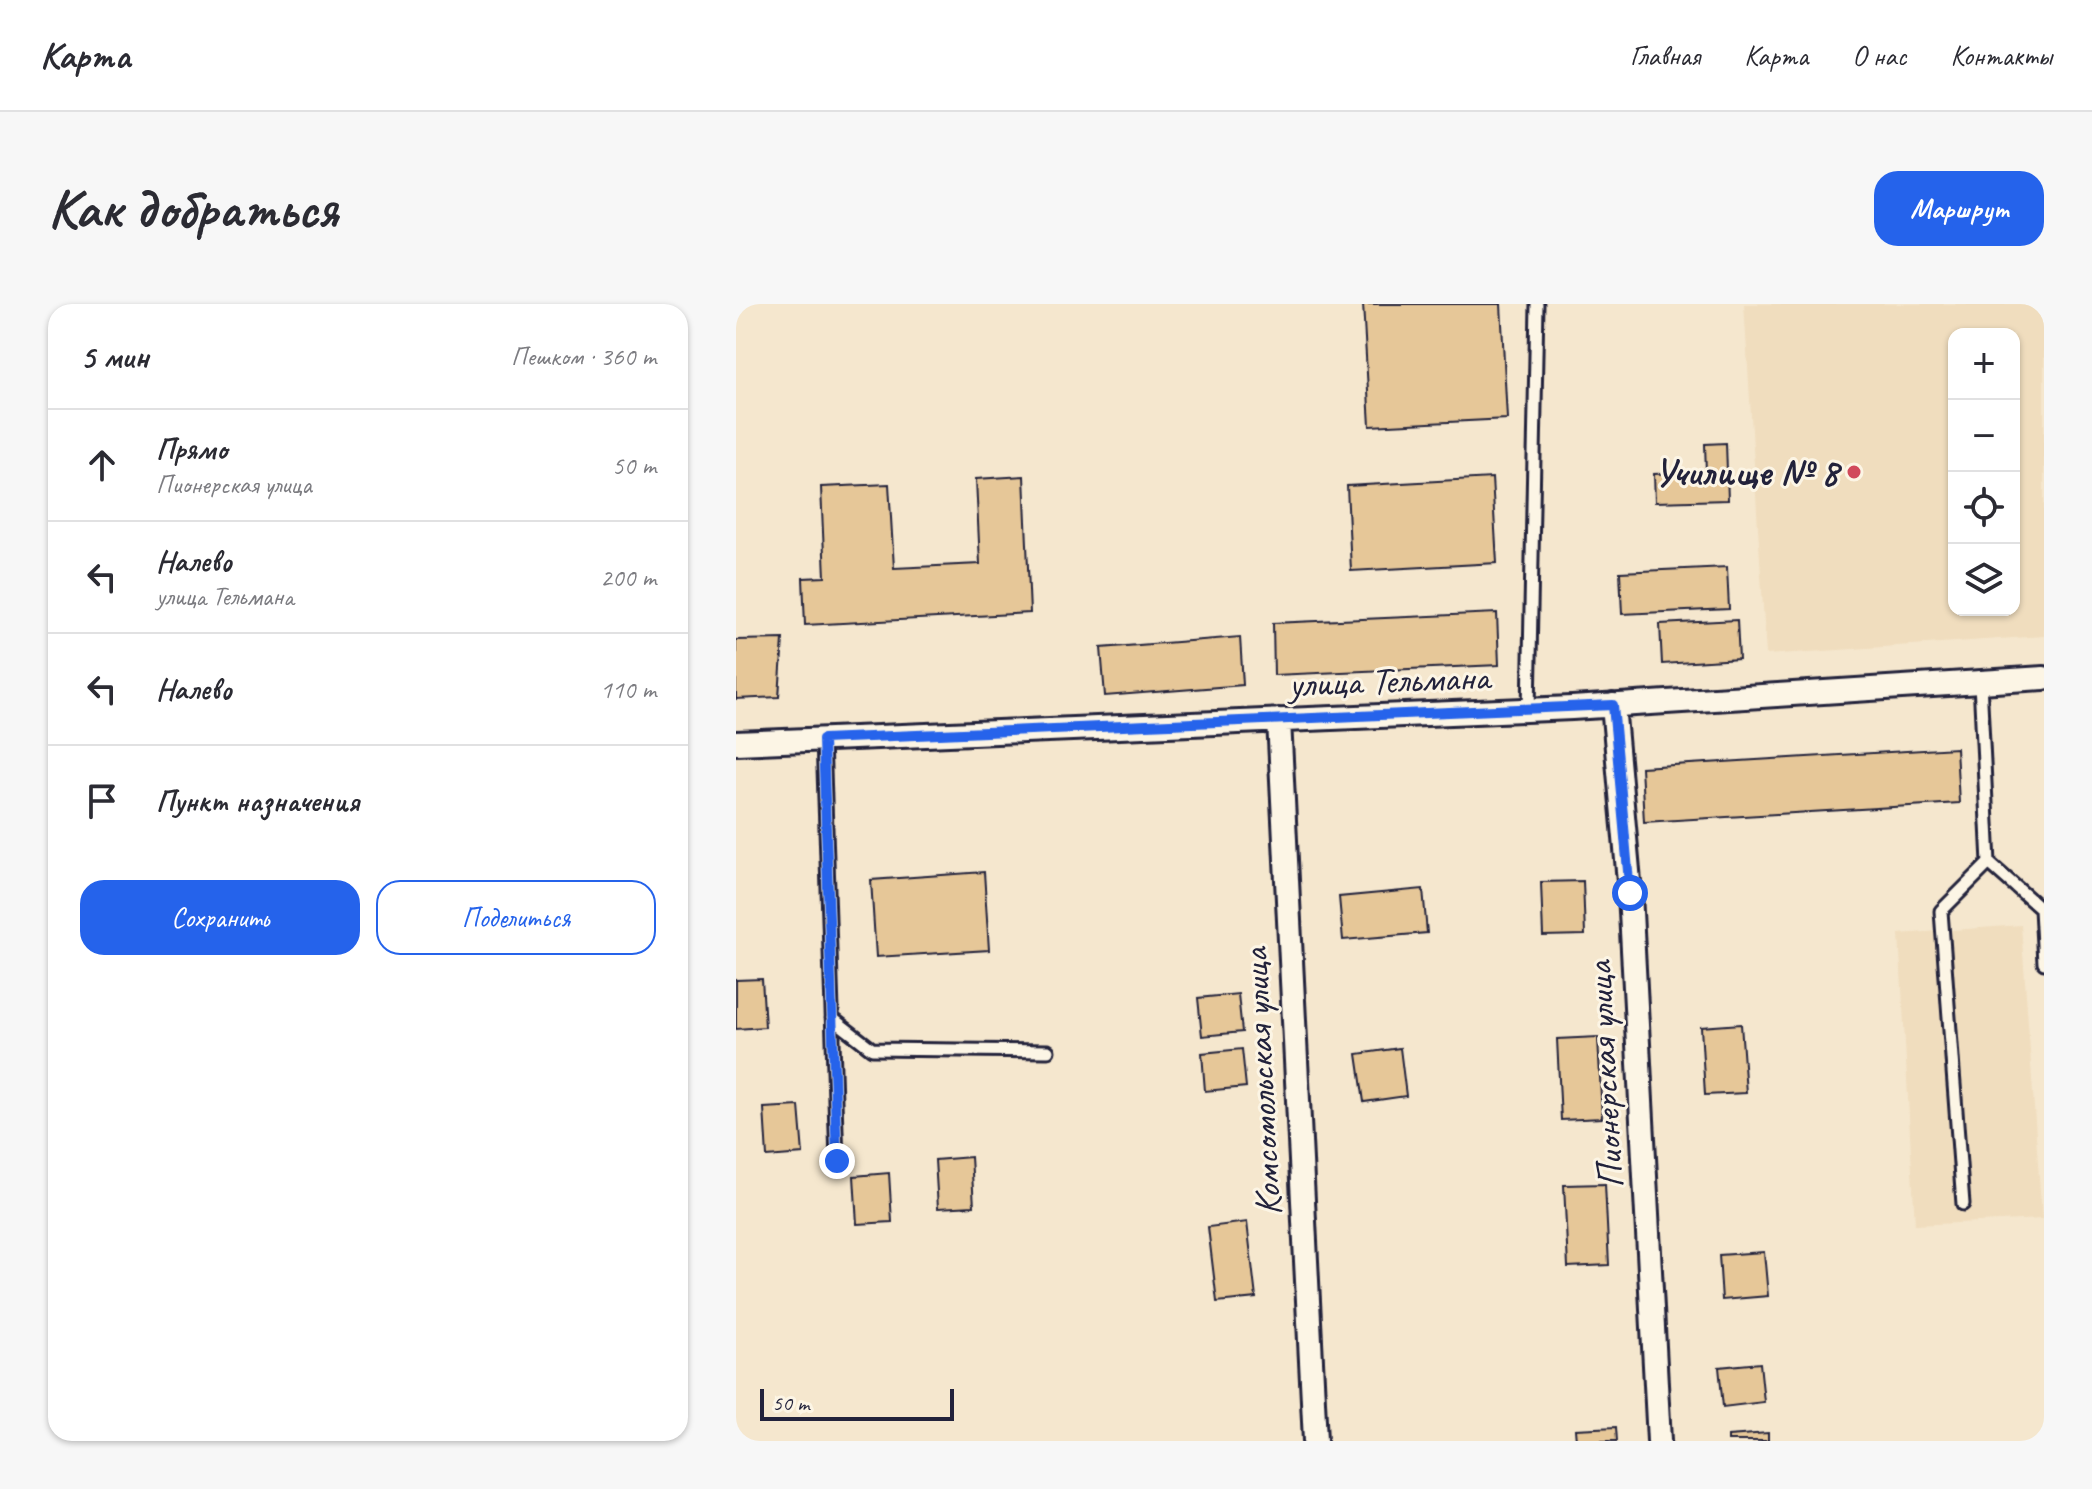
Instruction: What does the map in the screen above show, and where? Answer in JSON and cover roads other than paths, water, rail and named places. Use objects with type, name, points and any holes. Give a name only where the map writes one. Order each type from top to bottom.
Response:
[{"type":"street","name":"улица Тельмана","points":[[736,743],[1529,710],[2044,678]]},
{"type":"street","name":"Пионерская улица","points":[[1613,705],[1630,893],[1659,1441]]},
{"type":"street","name":"Комсомольская улица","points":[[1279,720],[1315,1441]]},
{"type":"lane","points":[[1529,710],[1537,304]]},
{"type":"lane","points":[[1980,682],[1989,863],[2041,909],[2044,963]]},
{"type":"lane","points":[[823,739],[837,1161]]},
{"type":"lane","points":[[1963,1204],[1941,911],[1989,863]]},
{"type":"lane","points":[[832,1018],[872,1049],[1048,1051]]},
{"type":"place","name":"Училище № 8","points":[[1854,472]]}]
